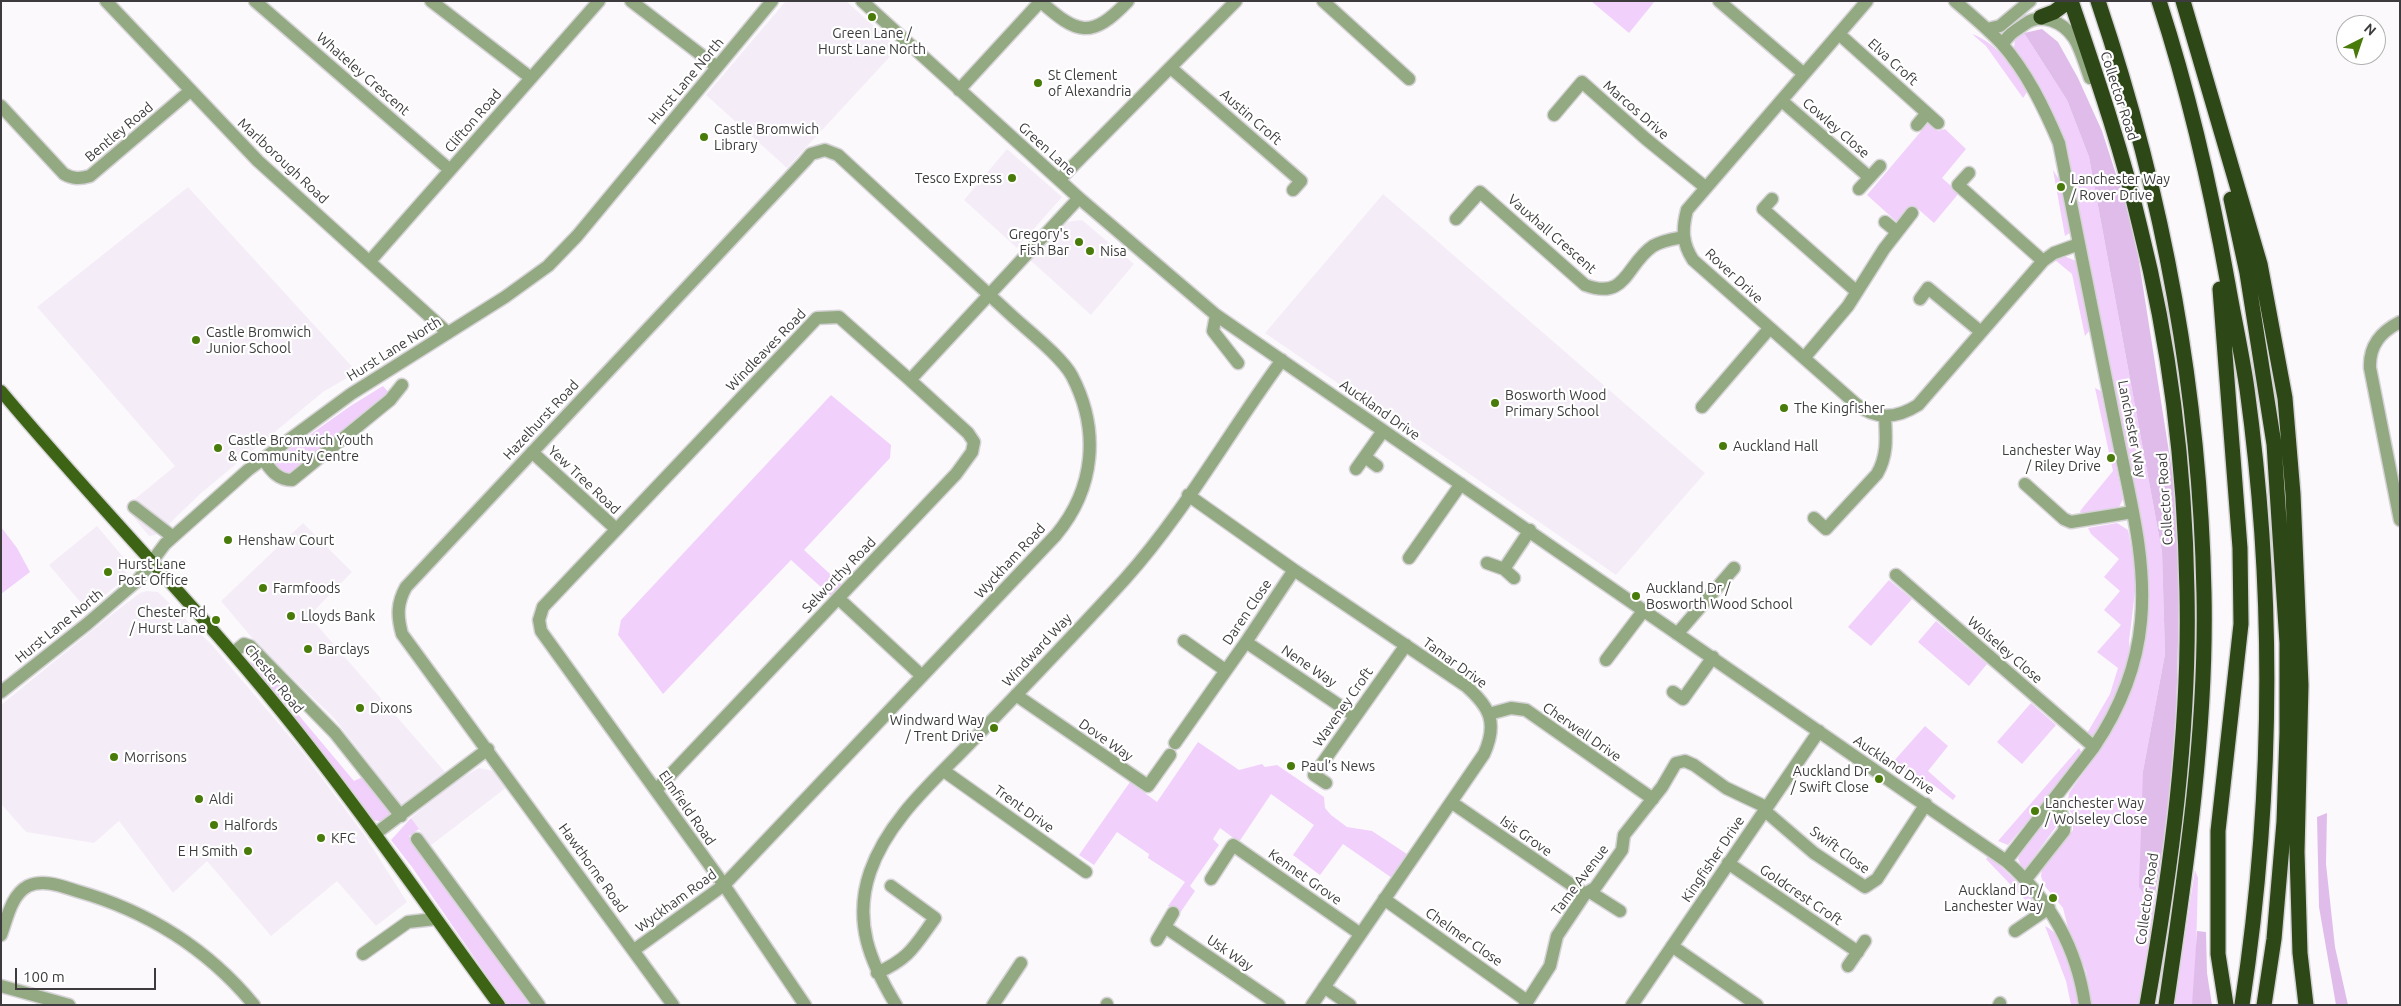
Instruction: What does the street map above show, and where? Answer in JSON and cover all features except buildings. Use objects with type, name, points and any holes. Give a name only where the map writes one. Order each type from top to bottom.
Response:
[{"type":"highway","points":[[2041,17],[2054,12],[2070,1]]},
{"type":"highway","name":"Collector Road","points":[[2070,1],[2126,173],[2141,228],[2173,404],[2183,500],[2187,592],[2184,728],[2165,902],[2147,1005]]},
{"type":"highway","name":"Collector Road","points":[[2098,1],[2129,97],[2162,226],[2179,314],[2192,401],[2200,497],[2204,595],[2200,726],[2192,815],[2166,1005]]},
{"type":"highway","points":[[2159,1],[2210,187],[2247,389],[2264,568],[2267,680],[2264,792],[2252,938],[2242,1005]]},
{"type":"highway","points":[[2183,1],[2260,264],[2285,398],[2293,494],[2301,685],[2297,852],[2300,953],[2306,1005]]},
{"type":"highway","points":[[2208,87],[2247,274],[2274,444],[2287,643],[2284,822],[2274,939],[2264,1005]]},
{"type":"highway","points":[[2210,187],[2228,380],[2240,548],[2241,624],[2218,830],[2218,954],[2225,998]]},
{"type":"main road","name":"Chester Road","points":[[1,391],[233,652],[282,712],[499,1005]]},
{"type":"street","name":"Marlborough Road","points":[[106,1],[258,161],[448,333]]},
{"type":"street","name":"Whateley Crescent","points":[[256,1],[450,170]]},
{"type":"street","points":[[431,1],[531,78]]},
{"type":"street","name":"Clifton Road","points":[[370,261],[599,1]]},
{"type":"street","points":[[631,1],[717,67]]},
{"type":"street","name":"Hurst Lane North","points":[[1,692],[112,603],[142,576],[173,538],[263,459],[351,394],[505,297],[562,254],[772,1]]},
{"type":"street","name":"Green Lane","points":[[862,1],[1079,198],[1216,315],[1282,360]]},
{"type":"street","points":[[959,90],[1040,2],[1063,22],[1085,28],[1101,24],[1114,16],[1128,1]]},
{"type":"street","points":[[1060,180],[1236,1]]},
{"type":"street","points":[[1323,1],[1409,79]]},
{"type":"street","points":[[1719,1],[1804,74]]},
{"type":"street","name":"Rover Drive","points":[[1867,1],[1782,101],[1704,187],[1687,210],[1682,226],[1686,248],[1694,260],[1769,329],[1864,411],[1885,417]]},
{"type":"street","name":"Lanchester Way","points":[[1955,1],[2003,45],[2023,73],[2043,107],[2059,144],[2142,568],[2140,629],[2121,700],[2094,747],[2006,861]]},
{"type":"street","points":[[1987,29],[2000,26],[2030,1]]},
{"type":"street","points":[[2003,45],[2011,34],[2030,20],[2041,17],[2068,31],[2075,39],[2126,173]]},
{"type":"street","name":"Elva Croft","points":[[1839,34],[1938,123]]},
{"type":"street","name":"Austin Croft","points":[[1171,68],[1301,181],[1292,190]]},
{"type":"street","name":"Marcos Drive","points":[[1554,115],[1582,82],[1704,187]]},
{"type":"street","name":"Bentley Road","points":[[1,106],[64,174],[80,179],[90,176],[190,91]]},
{"type":"street","name":"Cowley Close","points":[[1782,101],[1869,177]]},
{"type":"street","points":[[1917,126],[1928,113]]},
{"type":"street","name":"Hazelhurst Road","points":[[488,749],[402,634],[398,605],[406,587],[811,154],[825,150],[838,155]]},
{"type":"street","name":"Wyckham Road","points":[[634,950],[724,885],[922,676],[1064,524],[1080,498],[1089,468],[1091,453],[1088,422],[1084,406],[1071,374],[1051,352],[838,155]]},
{"type":"street","name":"Cowley Close","points":[[1859,188],[1880,166]]},
{"type":"street","points":[[1969,173],[1958,185],[2043,261]]},
{"type":"street","name":"Vauxhall Crescent","points":[[1456,219],[1480,192],[1585,285],[1599,290],[1609,290],[1619,284],[1651,248],[1663,241],[1684,237]]},
{"type":"street","points":[[910,380],[1079,198]]},
{"type":"street","points":[[1772,198],[1763,209],[1857,292]]},
{"type":"street","points":[[1804,358],[1848,306],[1896,231],[1912,213]]},
{"type":"street","points":[[1885,222],[1896,231]]},
{"type":"street","points":[[1814,518],[1826,529],[1877,474],[1883,463],[1886,447],[1885,417],[1894,416],[1918,405],[2043,261],[2054,253],[2079,244]]},
{"type":"street","points":[[1920,299],[1928,288],[1981,332]]},
{"type":"street","points":[[1216,315],[1213,331],[1238,363]]},
{"type":"street","name":"Windleaves Road","points":[[541,631],[539,620],[543,607],[817,318],[839,317],[910,380]]},
{"type":"street","points":[[2400,322],[2390,327],[2373,345],[2369,357],[2400,520]]},
{"type":"street","points":[[1702,407],[1769,329]]},
{"type":"street","name":"Auckland Drive","points":[[1282,360],[2006,861],[2026,879],[2049,908],[2064,936],[2074,961],[2085,1005]]},
{"type":"street","name":"Windward Way","points":[[896,1005],[877,973],[869,949],[863,917],[870,872],[889,834],[944,771],[1126,578],[1164,530],[1282,360]]},
{"type":"street","name":"Selworthy Road","points":[[656,790],[956,474],[972,452],[974,442],[968,433],[910,380]]},
{"type":"street","points":[[263,459],[276,476],[283,480],[292,480],[390,400],[402,384]]},
{"type":"street","points":[[1356,469],[1382,431]]},
{"type":"street","name":"Yew Tree Road","points":[[532,452],[616,529]]},
{"type":"street","points":[[1364,457],[1377,466]]},
{"type":"street","points":[[1409,558],[1461,484]]},
{"type":"street","points":[[2026,484],[2071,522],[2132,512]]},
{"type":"street","name":"Tamar Drive","points":[[1188,495],[1294,570],[1466,686],[1481,700],[1490,714]]},
{"type":"street","points":[[134,507],[173,538]]},
{"type":"street","points":[[1504,569],[1530,530]]},
{"type":"street","points":[[1487,563],[1504,569],[1514,578]]},
{"type":"street","points":[[1677,634],[1734,568]]},
{"type":"street","name":"Daren Close","points":[[1173,749],[1294,570]]},
{"type":"street","name":"Wolseley Close","points":[[1896,575],[2094,747]]},
{"type":"street","points":[[838,598],[922,676]]},
{"type":"street","points":[[1606,660],[1644,610]]},
{"type":"street","name":"Elmfield Road","points":[[541,631],[724,885],[805,1005]]},
{"type":"street","points":[[1184,641],[1225,670]]},
{"type":"street","name":"Nene Way","points":[[1246,642],[1355,716]]},
{"type":"street","points":[[233,652],[244,644],[250,646],[335,733],[400,816]]},
{"type":"street","name":"Waveney Croft","points":[[1326,783],[1314,775],[1406,645]]},
{"type":"street","points":[[1673,692],[1683,699],[1713,657]]},
{"type":"street","name":"Dove Way","points":[[1016,695],[1148,786],[1173,749]]},
{"type":"street","name":"Cherwell Drive","points":[[1490,714],[1518,707],[1526,710],[1653,799]]},
{"type":"street","points":[[1312,1005],[1359,933],[1484,754],[1492,732],[1490,714]]},
{"type":"street","name":"Kingfisher Drive","points":[[1632,1005],[1819,731]]},
{"type":"street","points":[[374,834],[488,749]]},
{"type":"street","name":"Hawthorne Road","points":[[488,749],[674,1005]]},
{"type":"street","name":"Tame Avenue","points":[[1526,1003],[1550,966],[1556,939],[1587,893],[1595,888],[1622,850],[1624,835],[1653,799],[1676,763],[1685,761],[1694,765],[1726,788],[1765,809]]},
{"type":"street","name":"Trent Drive","points":[[944,771],[1086,872]]},
{"type":"street","name":"Isis Grove","points":[[1451,802],[1587,893],[1620,911]]},
{"type":"street","points":[[2026,879],[2064,830],[2065,821],[2063,814],[2053,802]]},
{"type":"street","name":"Swift Close","points":[[1765,809],[1814,853],[1865,887],[1878,879],[1926,804]]},
{"type":"street","points":[[417,839],[540,1005]]},
{"type":"street","name":"Kennet Grove","points":[[1211,880],[1233,845],[1359,933]]},
{"type":"street","name":"Goldcrest Croft","points":[[1728,864],[1861,947],[1848,966]]},
{"type":"street","points":[[1,935],[14,900],[20,893],[28,886],[48,883],[125,906],[188,942],[217,965],[254,1005]]},
{"type":"street","points":[[877,973],[897,964],[907,956],[935,918],[891,886]]},
{"type":"street","name":"Chelmer Close","points":[[1384,899],[1526,1003]]},
{"type":"street","points":[[2015,931],[2049,908]]},
{"type":"street","points":[[1157,940],[1173,913]]},
{"type":"street","points":[[363,954],[408,922],[435,919]]},
{"type":"street","name":"Usk Way","points":[[1165,927],[1279,1005]]},
{"type":"street","points":[[1672,946],[1757,1005]]},
{"type":"street","points":[[993,1005],[1021,964]]},
{"type":"street","points":[[1,986],[69,1005]]},
{"type":"street","points":[[1324,987],[1350,1005]]},
{"type":"shaded area","points":[[786,1],[846,1],[898,48],[787,168],[706,95]]},
{"type":"shaded area","points":[[1591,1],[1655,1],[1629,33]]},
{"type":"shaded area","points":[[2042,29],[2058,42],[2078,78],[2102,131],[2134,230],[2178,509],[2179,600],[2176,724],[2172,792],[2155,894],[2144,894],[2139,887],[2143,771],[2165,654],[2162,552],[2089,157],[2067,100],[2024,33]]},
{"type":"shaded area","points":[[2024,33],[2067,100],[2089,157],[2162,552],[2165,654],[2143,771],[2144,894],[2155,894],[2153,935],[2140,1005],[2091,1005],[2086,971],[2069,932],[2063,908],[2044,885],[2041,876],[2042,870],[2073,830],[2073,815],[2067,807],[2069,793],[2110,735],[2123,709],[2138,665],[2147,592],[2074,191],[2014,48],[2015,39]]},
{"type":"shaded area","points":[[1972,34],[1989,43],[2011,66],[2027,92],[2023,98],[1986,46]]},
{"type":"shaded area","points":[[1928,123],[1938,131],[1945,129],[1966,149],[1942,178],[1959,193],[1934,223],[1912,206],[1897,222],[1867,195]]},
{"type":"shaded area","points":[[1007,149],[1062,197],[1017,248],[964,200]]},
{"type":"shaded area","points":[[2053,170],[2062,184],[2071,232],[2065,236]]},
{"type":"shaded area","name":"Castle Bromwich Junior School","points":[[188,187],[357,372],[323,392],[200,494],[167,526],[155,535],[149,536],[126,508],[175,466],[37,307]]},
{"type":"shaded area","name":"Bosworth Wood Primary School","points":[[1383,194],[1705,473],[1616,575],[1265,333]]},
{"type":"shaded area","points":[[1082,220],[1134,264],[1091,315],[1030,260],[1065,222]]},
{"type":"shaded area","points":[[2064,256],[2076,261],[2091,329],[2085,336],[2072,274],[2055,260]]},
{"type":"shaded area","points":[[383,386],[389,393],[291,474],[284,476],[272,466],[274,460],[352,405]]},
{"type":"shaded area","points":[[2095,388],[2101,391],[2123,499],[2119,507],[2115,509],[2082,516],[2080,511],[2113,471]]},
{"type":"shaded area","points":[[831,395],[891,445],[890,458],[804,550],[842,585],[832,597],[791,560],[663,694],[618,635],[621,620]]},
{"type":"shaded area","points":[[303,523],[352,572],[309,616],[445,772],[409,804],[402,806],[334,718],[258,645],[221,601]]},
{"type":"shaded area","points":[[2117,523],[2128,530],[2135,566],[2135,592],[2129,641],[2130,652],[2113,705],[2095,734],[2090,738],[2086,735],[2110,694],[2118,668],[2097,652],[2121,625],[2104,610],[2120,591],[2104,577],[2119,559],[2091,534],[2088,528]]},
{"type":"shaded area","points":[[97,526],[129,564],[123,580],[87,610],[49,565]]},
{"type":"shaded area","points":[[1,527],[17,548],[30,572],[1,594]]},
{"type":"shaded area","points":[[1889,580],[1912,599],[1871,646],[1848,627]]},
{"type":"shaded area","points":[[147,591],[158,592],[212,645],[301,750],[365,836],[407,902],[376,926],[337,881],[271,936],[207,861],[173,893],[119,821],[94,843],[26,832],[1,804],[1,705],[110,616],[140,593]]},
{"type":"shaded area","points":[[1936,621],[1987,664],[1969,686],[1918,642]]},
{"type":"shaded area","points":[[257,659],[285,688],[281,694],[354,781],[363,777],[391,811],[390,816],[384,822],[373,820],[250,662]]},
{"type":"shaded area","points":[[2031,703],[2056,725],[2022,764],[1997,742]]},
{"type":"shaded area","points":[[1925,726],[1948,746],[1928,771],[1956,796],[1953,800],[1931,783],[1906,771],[1893,762]]},
{"type":"shaded area","points":[[1198,742],[1239,770],[1262,764],[1265,767],[1277,765],[1324,797],[1325,808],[1347,827],[1372,831],[1407,854],[1392,878],[1343,844],[1320,875],[1293,855],[1314,825],[1271,794],[1239,842],[1220,828],[1213,839],[1219,845],[1190,886],[1195,891],[1180,913],[1168,906],[1185,882],[1148,858],[1149,854],[1117,832],[1094,865],[1079,855],[1130,782],[1157,802]]},
{"type":"shaded area","points":[[2079,748],[2083,755],[2008,845],[1998,841]]},
{"type":"shaded area","points":[[479,768],[494,771],[507,787],[430,846],[411,818],[453,783]]},
{"type":"shaded area","points":[[2327,813],[2326,864],[2335,947],[2348,1005],[2336,1005],[2319,907],[2317,817]]},
{"type":"shaded area","points":[[2053,817],[2058,824],[2026,868],[2022,868],[2018,859],[2022,848],[2048,818]]},
{"type":"shaded area","points":[[411,818],[419,829],[409,836],[532,1005],[507,1005],[412,867],[391,840]]},
{"type":"shaded area","points":[[1989,855],[2032,896],[2032,907],[1986,859]]},
{"type":"shaded area","points":[[2195,870],[2198,878],[2195,989],[2192,1005],[2174,1005]]},
{"type":"shaded area","points":[[2045,926],[2053,931],[2059,939],[2069,961],[2078,1005],[2071,1005],[2066,981]]},
{"type":"shaded area","points":[[2197,931],[2206,932],[2207,973],[2212,1005],[2192,1005]]},
{"type":"place","name":"Green Lane / Hurst Lane North","points":[[872,17]]},
{"type":"place","name":"St Clement of Alexandria","points":[[1038,83]]},
{"type":"place","name":"Castle Bromwich Library","points":[[704,137]]},
{"type":"place","name":"Tesco Express","points":[[1012,178]]},
{"type":"place","name":"Lanchester Way / Rover Drive","points":[[2061,187]]},
{"type":"place","name":"Gregory's Fish Bar","points":[[1079,242]]},
{"type":"place","name":"Nisa","points":[[1090,251]]},
{"type":"place","name":"Castle Bromwich Junior School","points":[[196,340]]},
{"type":"place","name":"Bosworth Wood Primary School","points":[[1495,403]]},
{"type":"place","name":"The Kingfisher","points":[[1784,408]]},
{"type":"place","name":"Auckland Hall","points":[[1723,446]]},
{"type":"place","name":"Castle Bromwich Youth & Community Centre","points":[[218,448]]},
{"type":"place","name":"Lanchester Way / Riley Drive","points":[[2111,458]]},
{"type":"place","name":"Henshaw Court","points":[[228,540]]},
{"type":"place","name":"Hurst Lane Post Office","points":[[108,572]]},
{"type":"place","name":"Farmfoods","points":[[263,588]]},
{"type":"place","name":"Auckland Dr / Bosworth Wood School","points":[[1636,596]]},
{"type":"place","name":"Lloyds Bank","points":[[291,616]]},
{"type":"place","name":"Chester Rd / Hurst Lane","points":[[216,620]]},
{"type":"place","name":"Barclays","points":[[308,649]]},
{"type":"place","name":"Dixons","points":[[360,708]]},
{"type":"place","name":"Windward Way / Trent Drive","points":[[994,728]]},
{"type":"place","name":"Morrisons","points":[[114,757]]},
{"type":"place","name":"Paul’s News","points":[[1291,766]]},
{"type":"place","name":"Auckland Dr / Swift Close","points":[[1879,779]]},
{"type":"place","name":"Aldi","points":[[199,799]]},
{"type":"place","name":"Lanchester Way / Wolseley Close","points":[[2035,811]]},
{"type":"place","name":"Halfords","points":[[214,825]]},
{"type":"place","name":"KFC","points":[[321,838]]},
{"type":"place","name":"E H Smith","points":[[248,851]]},
{"type":"place","name":"Auckland Dr / Lanchester Way","points":[[2053,898]]}]
